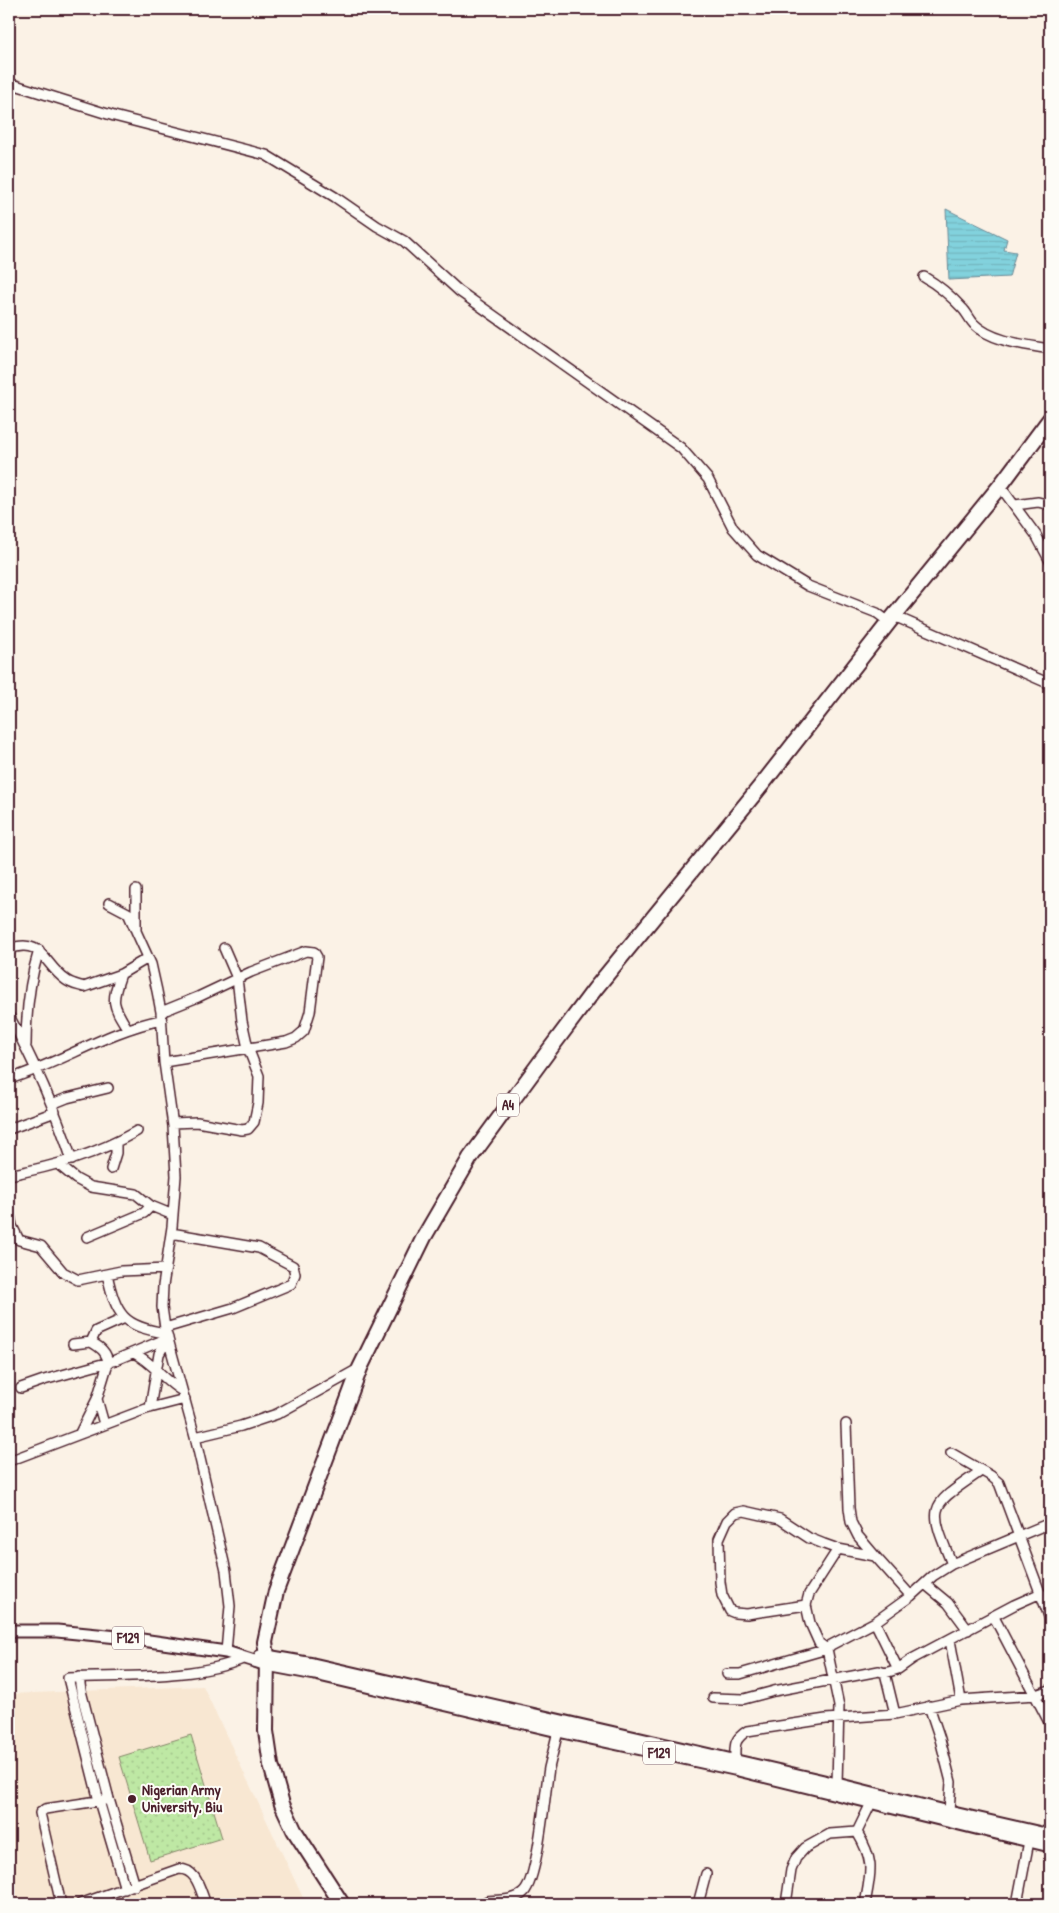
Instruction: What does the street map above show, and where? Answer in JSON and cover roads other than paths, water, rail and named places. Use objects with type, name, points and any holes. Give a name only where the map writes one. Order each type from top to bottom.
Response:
[{"type":"highway","name":"A4","points":[[342,1904],[294,1830],[282,1804],[271,1765],[266,1731],[267,1661],[265,1642],[276,1591],[360,1368],[424,1236],[470,1158],[595,989],[764,782],[892,619],[1000,486],[1050,419]]},
{"type":"main road","name":"F129","points":[[9,1631],[57,1631],[128,1638],[226,1652],[245,1658],[313,1664],[837,1784],[873,1798],[1050,1846]]},
{"type":"main road","name":"F129","points":[[267,1661],[558,1731],[873,1798],[949,1812],[1050,1835]]},
{"type":"street","points":[[9,83],[114,116],[266,155],[335,196],[377,226],[404,241],[459,291],[681,448],[708,479],[733,528],[757,555],[808,586],[1050,684]]},
{"type":"street","points":[[924,277],[936,284],[963,309],[974,324],[985,332],[1022,345],[1050,349]]},
{"type":"street","points":[[1000,486],[1036,535],[1050,561]]},
{"type":"street","points":[[1015,505],[1038,502],[1050,505]]},
{"type":"street","points":[[136,890],[136,931]]},
{"type":"street","points":[[108,903],[128,913],[148,958],[161,1016],[164,1062],[173,1123],[176,1176],[162,1307],[166,1333],[195,1437],[226,1571],[230,1606],[226,1652]]},
{"type":"street","points":[[9,949],[18,946],[30,946],[39,950],[65,979],[84,987],[121,974],[148,958]]},
{"type":"street","points":[[173,1123],[197,1122],[242,1130],[248,1128],[254,1122],[258,1103],[259,1076],[248,1048],[242,1021],[237,978],[224,948]]},
{"type":"street","points":[[26,1046],[26,1007],[33,969],[39,950]]},
{"type":"street","points":[[9,1079],[37,1070],[127,1028],[161,1016],[237,978],[306,951],[314,952],[317,956],[310,1012],[304,1031],[296,1038],[286,1042],[164,1062]]},
{"type":"street","points":[[121,974],[113,1000],[115,1009],[127,1028]]},
{"type":"street","points":[[9,1016],[13,1031],[26,1046],[54,1108],[72,1160]]},
{"type":"street","points":[[9,1129],[54,1108],[67,1098],[108,1088]]},
{"type":"street","points":[[9,1175],[59,1165],[116,1143],[137,1131]]},
{"type":"street","points":[[111,1168],[116,1153],[116,1143]]},
{"type":"street","points":[[59,1165],[76,1179],[91,1187],[136,1194],[150,1206],[173,1215]]},
{"type":"street","points":[[87,1237],[144,1213],[150,1206]]},
{"type":"street","points":[[9,1211],[12,1226],[19,1240],[41,1246],[63,1272],[78,1280],[121,1271],[166,1269]]},
{"type":"street","points":[[21,1388],[108,1363],[134,1353],[166,1333],[291,1284],[295,1274],[293,1266],[259,1248],[171,1233]]},
{"type":"street","points":[[107,1274],[112,1295],[125,1318],[133,1325],[150,1331],[166,1333]]},
{"type":"street","points":[[91,1342],[96,1331],[125,1318]]},
{"type":"street","points":[[150,1408],[159,1354],[166,1333]]},
{"type":"street","points":[[73,1344],[91,1342],[104,1351],[108,1358],[97,1399],[80,1433]]},
{"type":"street","points":[[134,1353],[144,1358],[184,1395]]},
{"type":"street","points":[[195,1437],[241,1426],[277,1414],[360,1368]]},
{"type":"street","points":[[9,1461],[184,1395]]},
{"type":"street","points":[[97,1399],[104,1424]]},
{"type":"street","points":[[846,1424],[849,1508],[852,1522],[858,1536],[910,1596]]},
{"type":"street","points":[[951,1453],[992,1476],[999,1483],[1050,1619]]},
{"type":"street","points":[[952,1564],[936,1523],[938,1504],[944,1496],[981,1471]]},
{"type":"street","points":[[806,1605],[747,1614],[730,1611],[722,1595],[719,1539],[727,1521],[735,1513],[741,1511],[780,1519],[809,1538],[838,1549],[875,1556]]},
{"type":"street","points":[[727,1674],[740,1674],[827,1649],[875,1622],[933,1576],[952,1564],[1050,1523]]},
{"type":"street","points":[[837,1784],[839,1706],[827,1649],[820,1643],[810,1623],[806,1605],[809,1594],[838,1549]]},
{"type":"street","points":[[925,1584],[948,1603],[968,1630]]},
{"type":"street","points":[[712,1698],[744,1699],[774,1691],[879,1671],[885,1673],[898,1669],[912,1659],[1041,1593]]},
{"type":"street","points":[[994,1617],[1050,1724]]},
{"type":"street","points":[[875,1622],[898,1669]]},
{"type":"street","points":[[950,1640],[961,1700]]},
{"type":"street","points":[[130,1888],[99,1801],[68,1678],[182,1673],[230,1664],[245,1658]]},
{"type":"street","points":[[885,1673],[895,1714]]},
{"type":"street","points":[[80,1677],[80,1691],[109,1799],[130,1888]]},
{"type":"street","points":[[735,1761],[735,1742],[739,1736],[747,1731],[790,1723],[895,1714],[961,1700],[1036,1695],[1050,1690]]},
{"type":"street","points":[[929,1706],[951,1782],[949,1812]]},
{"type":"street","points":[[487,1901],[516,1898],[525,1892],[529,1884],[535,1861],[549,1769],[558,1731]]},
{"type":"street","points":[[857,1832],[873,1798]]},
{"type":"street","points":[[61,1904],[40,1813],[44,1809],[109,1799]]},
{"type":"street","points":[[786,1904],[791,1870],[796,1858],[805,1848],[830,1834],[857,1832]]},
{"type":"street","points":[[857,1832],[870,1857],[871,1872],[865,1904]]},
{"type":"street","points":[[1017,1904],[1029,1841]]},
{"type":"street","points":[[80,1904],[130,1888],[179,1869],[187,1869],[193,1874],[206,1904]]},
{"type":"street","points":[[698,1904],[706,1874]]},
{"type":"water","points":[[946,209],[1007,239],[1004,250],[1016,252],[1009,277],[949,280]]},
{"type":"place","name":"Nigerian Army University, Biu","points":[[132,1799]]}]
